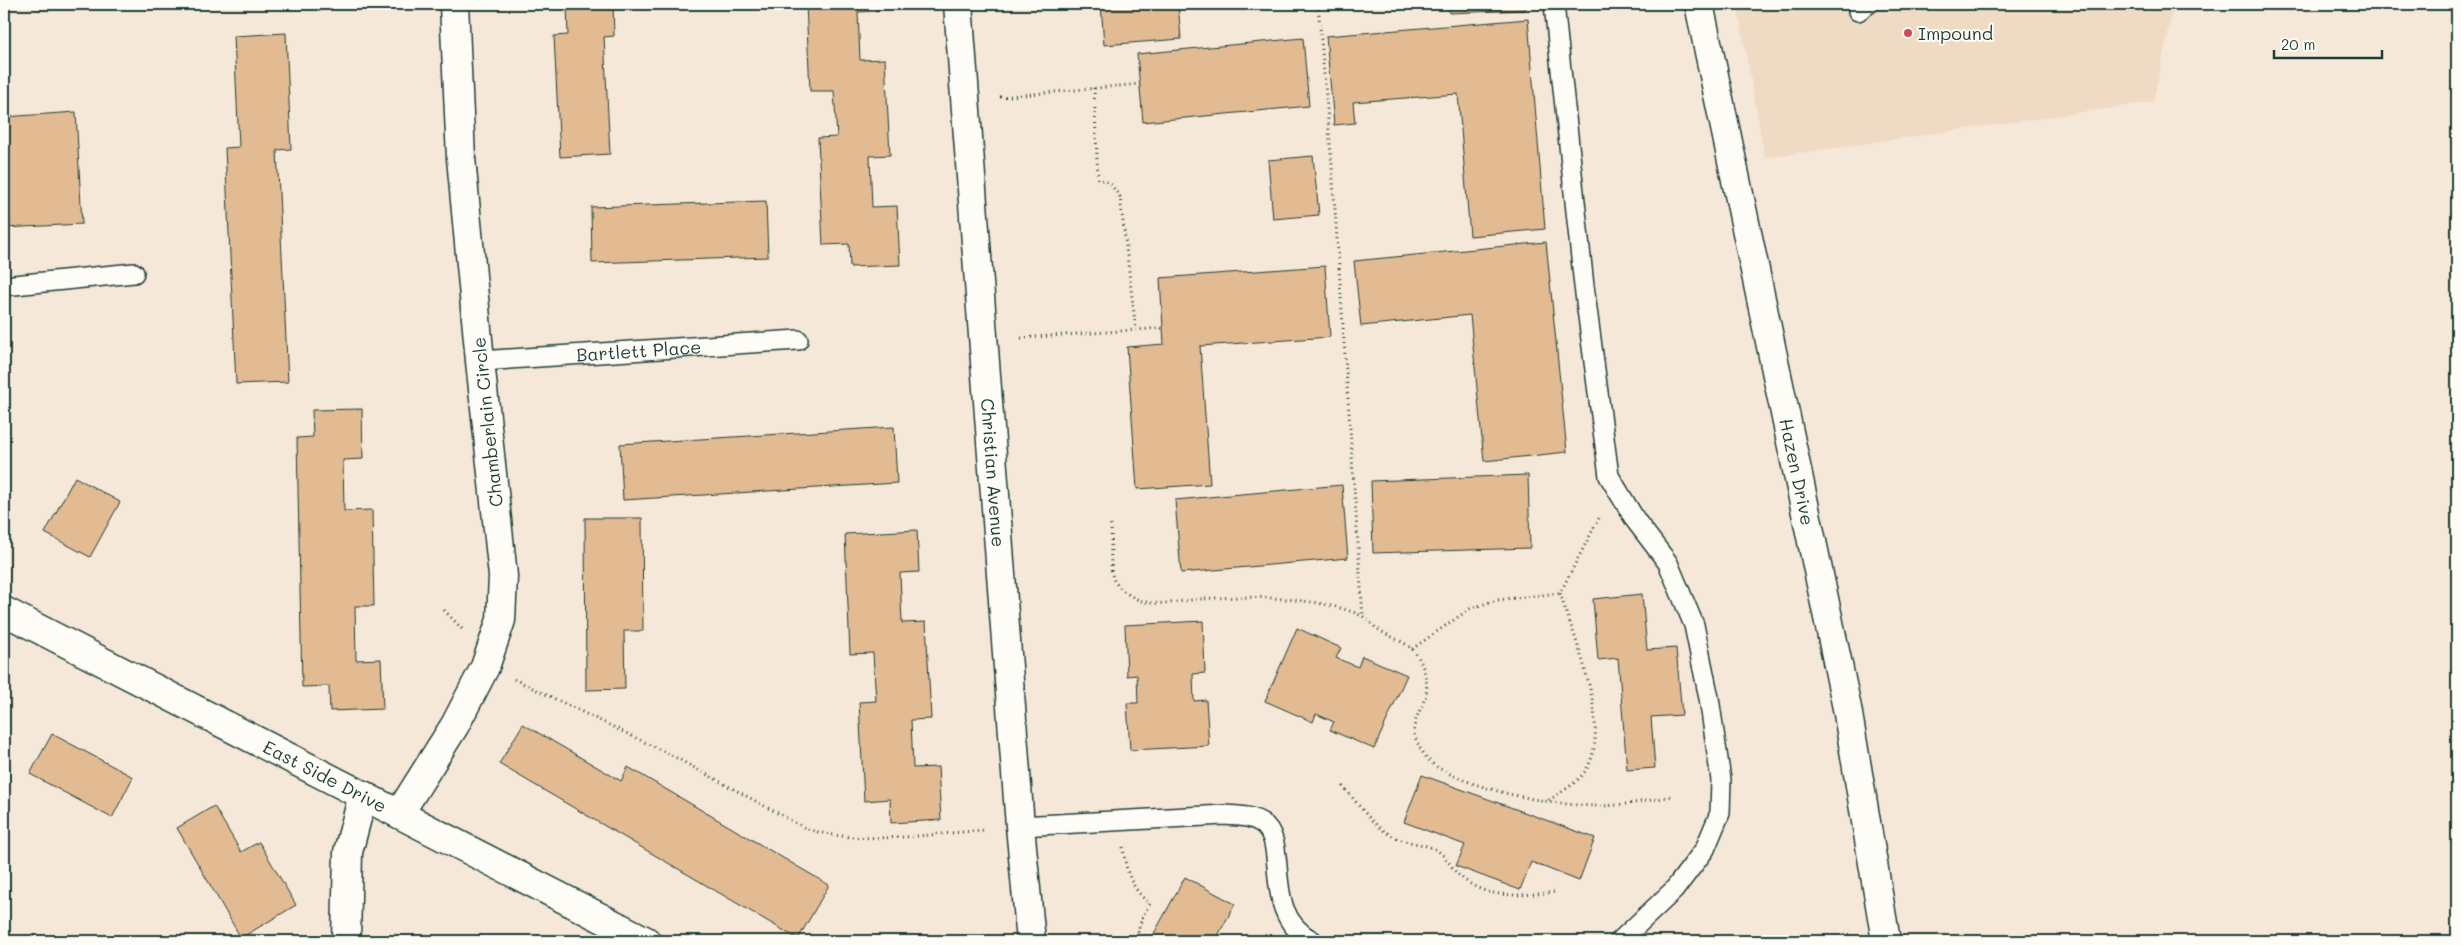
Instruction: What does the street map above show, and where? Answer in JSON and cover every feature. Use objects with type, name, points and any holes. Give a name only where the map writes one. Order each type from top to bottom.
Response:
[{"type":"street","name":"Chamberlain Circle","points":[[399,814],[454,725],[485,667],[501,620],[503,576],[461,158],[454,4]]},
{"type":"street","name":"Christian Avenue","points":[[958,4],[1020,826],[1031,941]]},
{"type":"street","name":"Hazen Drive","points":[[1699,4],[1847,708],[1886,941]]},
{"type":"street","name":"East Side Drive","points":[[4,611],[646,941]]},
{"type":"street","points":[[346,941],[348,852],[363,795]]},
{"type":"lane","points":[[1554,4],[1584,286],[1609,476],[1636,521],[1668,563],[1694,625],[1709,698],[1721,780],[1720,813],[1705,849],[1674,890],[1620,941]]},
{"type":"lane","points":[[4,286],[134,273]]},
{"type":"lane","name":"Bartlett Place","points":[[480,361],[798,340]]},
{"type":"lane","points":[[1020,826],[1224,816],[1249,817],[1262,823],[1272,833],[1281,903],[1290,921],[1305,937],[1313,941]]},
{"type":"path","points":[[1318,4],[1332,166],[1363,617]]},
{"type":"path","points":[[1000,97],[1140,84]]},
{"type":"path","points":[[1094,88],[1098,179],[1110,183],[1120,196],[1136,330]]},
{"type":"path","points":[[1021,338],[1163,328]]},
{"type":"path","points":[[1548,801],[1583,774],[1593,753],[1596,724],[1592,695],[1560,593],[1616,487]]},
{"type":"path","points":[[1111,525],[1113,579],[1125,592],[1141,601],[1160,604],[1242,597],[1327,605],[1363,617],[1376,628],[1412,649],[1420,661],[1426,677],[1426,696],[1414,725],[1414,736],[1422,752],[1436,766],[1451,774],[1497,791],[1548,801],[1597,806],[1637,803],[1672,796]]},
{"type":"path","points":[[1412,649],[1471,608],[1505,599],[1560,593]]},
{"type":"path","points":[[524,686],[671,755],[813,831],[852,839],[986,830]]},
{"type":"path","points":[[1343,786],[1383,831],[1400,840],[1437,850],[1454,872],[1467,883],[1486,892],[1506,895],[1556,892]]},
{"type":"path","points":[[1126,871],[1139,894],[1150,904],[1142,916],[1137,933],[1138,941]]},
{"type":"shaded area","points":[[1737,4],[2174,4],[2153,102],[1765,158]]},
{"type":"building","points":[[567,4],[613,4],[614,36],[604,37],[610,154],[560,157],[554,36],[568,35]]},
{"type":"building","points":[[806,4],[879,4],[879,11],[858,12],[860,60],[885,59],[890,155],[870,156],[872,207],[897,206],[900,265],[850,267],[849,244],[823,245],[818,138],[837,137],[834,91],[810,91]]},
{"type":"building","points":[[1101,4],[1178,4],[1181,39],[1104,45]]},
{"type":"building","points":[[1449,4],[1525,4],[1525,10],[1449,13]]},
{"type":"building","points":[[1528,19],[1545,229],[1470,236],[1458,94],[1353,102],[1355,123],[1334,125],[1326,36]]},
{"type":"building","points":[[286,33],[291,149],[277,150],[288,382],[236,384],[225,148],[239,147],[234,36]]},
{"type":"building","points":[[1303,38],[1309,106],[1143,122],[1137,54]]},
{"type":"building","points":[[76,112],[82,224],[4,228],[4,117]]},
{"type":"building","points":[[1313,156],[1319,215],[1273,219],[1268,160]]},
{"type":"building","points":[[766,201],[768,257],[592,263],[591,207]]},
{"type":"building","points":[[1546,242],[1567,452],[1484,461],[1470,315],[1361,326],[1354,261]]},
{"type":"building","points":[[1325,266],[1330,337],[1200,346],[1210,484],[1137,489],[1127,347],[1164,344],[1160,278]]},
{"type":"building","points":[[362,409],[363,459],[343,460],[344,511],[372,510],[374,606],[355,606],[356,660],[381,659],[383,709],[330,711],[329,686],[302,687],[297,438],[313,437],[312,410]]},
{"type":"building","points":[[894,427],[897,483],[623,500],[620,444]]},
{"type":"building","points":[[1528,475],[1530,548],[1373,553],[1371,481]]},
{"type":"building","points":[[75,477],[120,502],[90,557],[45,533]]},
{"type":"building","points":[[1342,485],[1348,558],[1181,573],[1175,500]]},
{"type":"building","points":[[585,518],[642,518],[643,631],[624,631],[625,689],[586,690]]},
{"type":"building","points":[[917,530],[919,572],[900,573],[902,623],[926,622],[931,719],[911,720],[913,768],[938,767],[941,820],[891,823],[890,799],[864,801],[859,702],[876,701],[873,653],[850,654],[845,534]]},
{"type":"building","points":[[1642,594],[1647,650],[1676,648],[1682,715],[1651,717],[1655,768],[1627,770],[1618,658],[1598,660],[1593,599]]},
{"type":"building","points":[[1203,621],[1205,673],[1193,674],[1194,701],[1206,700],[1209,746],[1130,750],[1127,703],[1138,703],[1137,675],[1127,676],[1125,625]]},
{"type":"building","points":[[1297,628],[1341,648],[1336,658],[1358,667],[1362,656],[1407,675],[1374,749],[1330,730],[1334,722],[1316,714],[1313,722],[1265,701]]},
{"type":"building","points":[[523,724],[621,781],[628,767],[829,885],[798,939],[499,764]]},
{"type":"building","points":[[52,734],[133,777],[112,818],[30,774]]},
{"type":"building","points":[[1422,775],[1595,838],[1579,881],[1531,862],[1520,890],[1456,866],[1465,845],[1404,822]]},
{"type":"building","points":[[214,806],[241,852],[259,842],[296,905],[241,938],[177,828]]},
{"type":"building","points":[[1185,877],[1235,904],[1215,941],[1154,941],[1151,939]]},
{"type":"place","name":"Impound","points":[[1908,33]]}]
